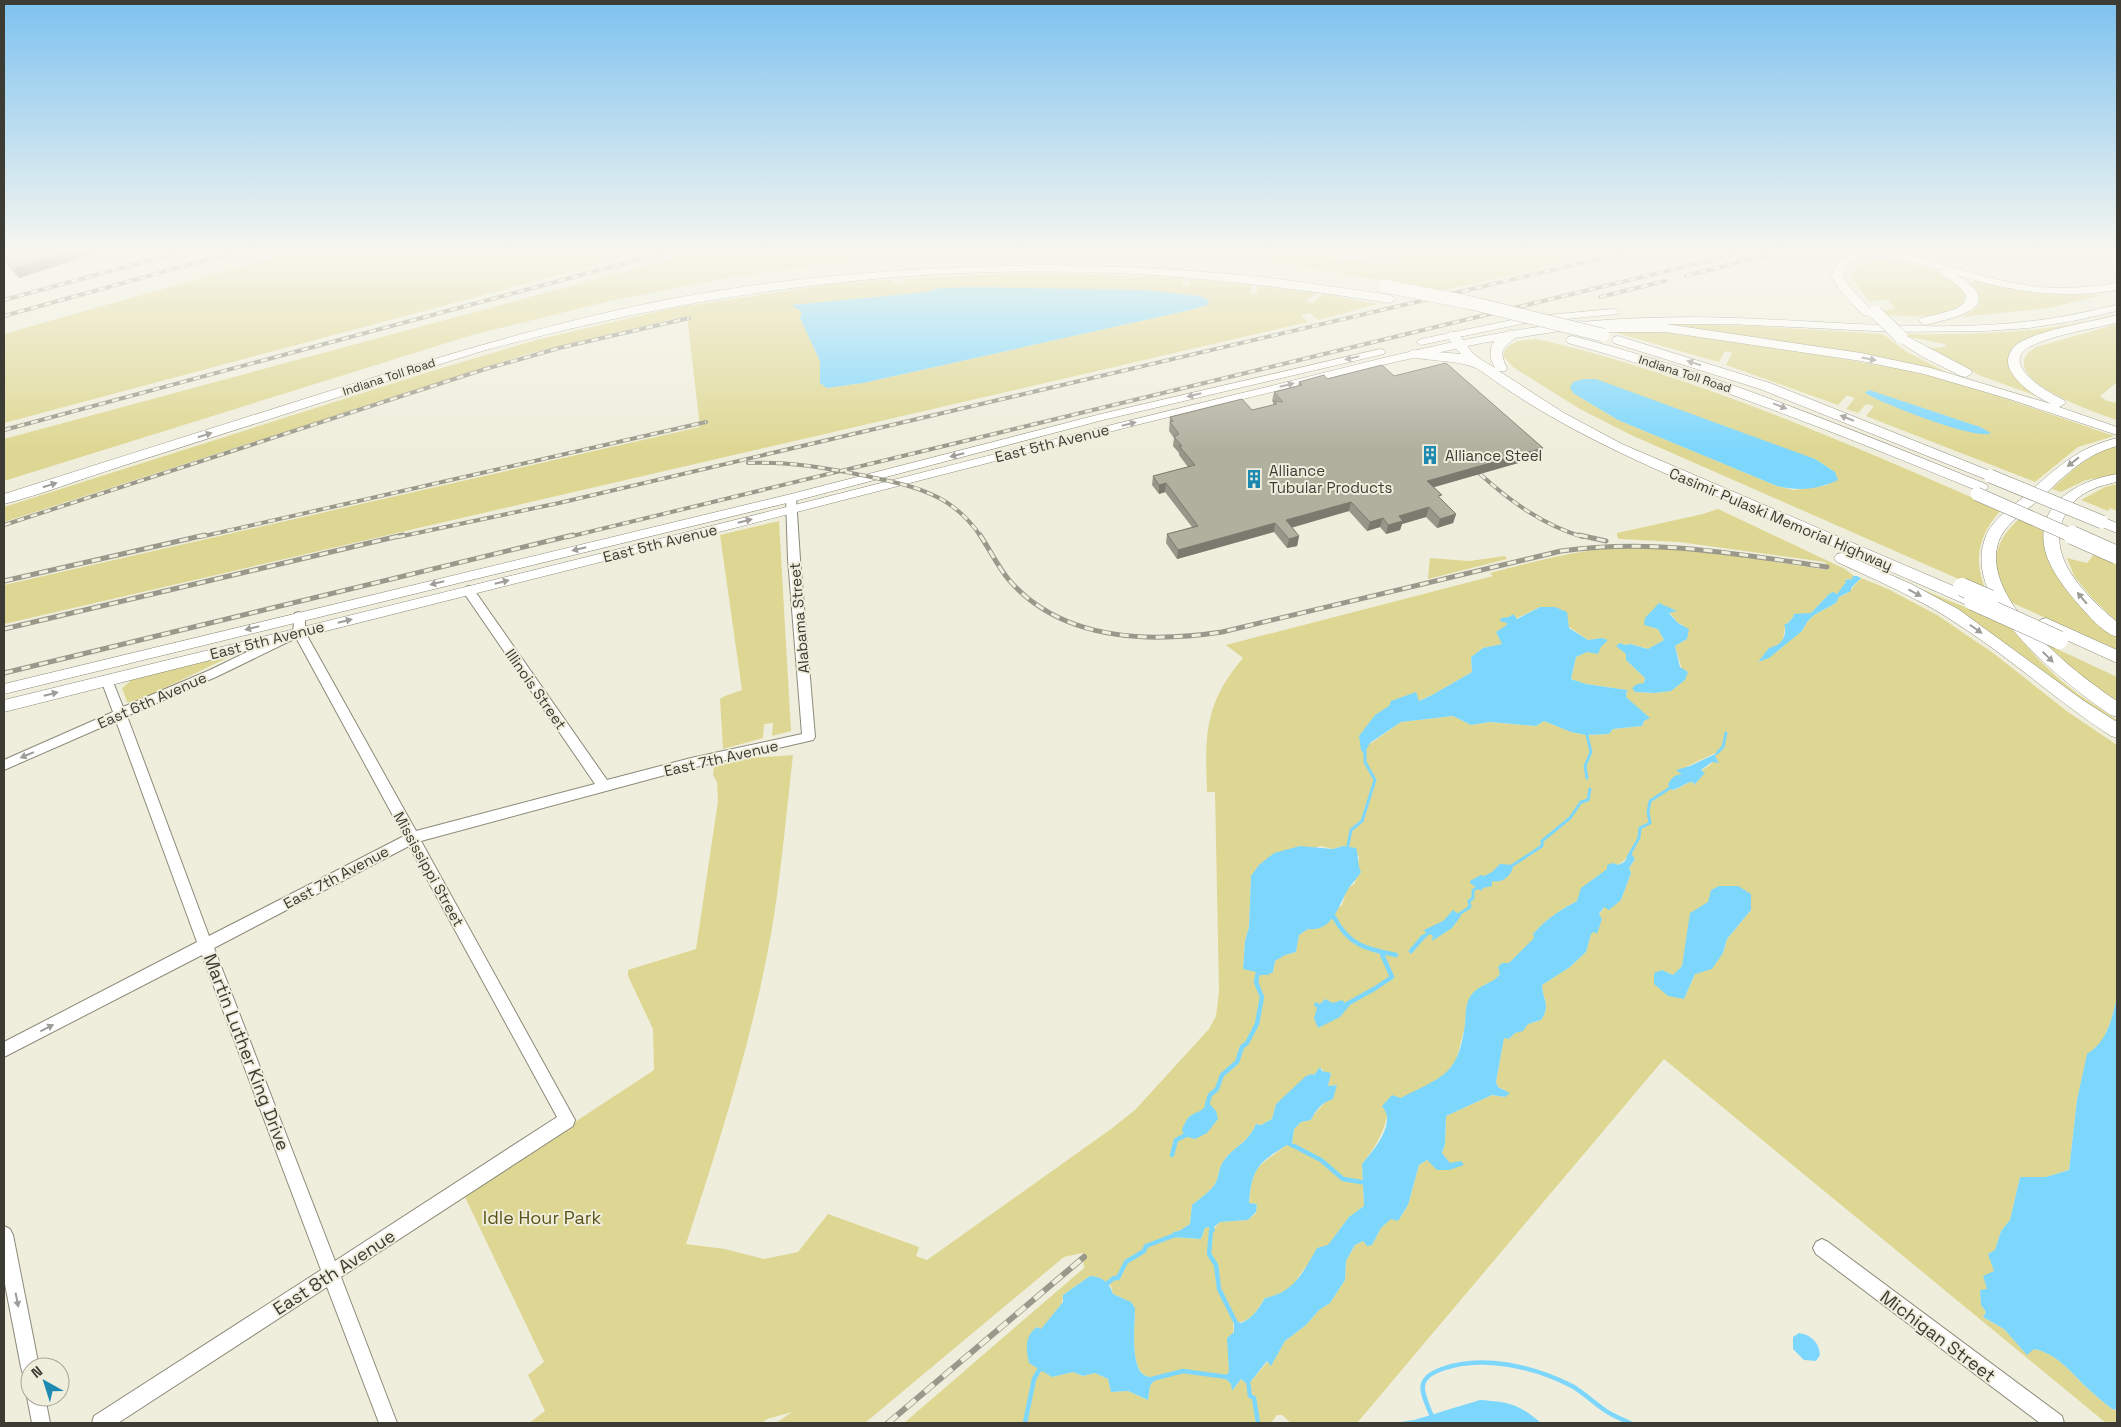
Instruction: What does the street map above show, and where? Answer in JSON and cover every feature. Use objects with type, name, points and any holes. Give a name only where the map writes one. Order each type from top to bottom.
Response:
[{"type":"highway","name":"Indiana Toll Road","points":[[4,488],[462,344],[569,317]]},
{"type":"highway","name":"Indiana Toll Road","points":[[4,499],[477,349],[608,317]]},
{"type":"highway","name":"Indiana Toll Road","points":[[1481,317],[1659,365],[1806,416],[1849,439],[2108,519],[2117,528]]},
{"type":"highway","name":"Indiana Toll Road","points":[[1529,317],[1603,335],[1765,386],[1892,436],[2117,544]]},
{"type":"highway","points":[[1876,317],[1915,351],[1951,371],[2011,395]]},
{"type":"highway","points":[[1925,321],[1943,317]]},
{"type":"highway","points":[[2039,399],[2015,368],[2012,358],[2016,350],[2021,345],[2033,340],[2117,319]]},
{"type":"highway","points":[[1578,325],[1610,328],[1648,327],[1673,329],[1861,357],[1926,371],[2011,395],[2039,399],[2117,431]]},
{"type":"highway","points":[[1501,368],[1495,358],[1494,350],[1497,345],[1512,334]]},
{"type":"highway","points":[[1898,336],[1954,368],[2000,387],[2117,426]]},
{"type":"highway","name":"Casimir Pulaski Memorial Highway","points":[[1456,339],[1467,354],[1483,366],[1533,401],[1584,430],[1654,464],[1973,601],[2117,667]]},
{"type":"highway","name":"Casimir Pulaski Memorial Highway","points":[[1456,339],[1568,410],[1627,440],[2117,657]]},
{"type":"highway","points":[[1412,354],[1456,357],[1483,366]]},
{"type":"highway","points":[[1584,430],[1588,428],[1597,430],[1706,479],[1725,484]]},
{"type":"highway","points":[[2117,442],[2095,448],[2057,474],[2006,521],[1993,537],[1989,554],[1990,574],[1997,592],[2032,642],[2074,681],[2117,710]]},
{"type":"highway","points":[[1654,464],[1680,480],[1935,603],[1994,642],[2067,700],[2117,731]]},
{"type":"highway","points":[[2117,478],[2092,484],[2068,497],[2055,516],[2050,534],[2052,549],[2059,566],[2072,586],[2087,604],[2117,631]]},
{"type":"highway","points":[[1985,482],[2117,555]]},
{"type":"main road","name":"East 5th Avenue","points":[[4,706],[468,590],[792,504],[1101,417],[1456,339],[1526,320],[1560,317]]},
{"type":"main road","name":"East 5th Avenue","points":[[1828,317],[1925,321],[1986,320],[2019,317]]},
{"type":"main road","name":"East 5th Avenue","points":[[4,689],[299,616],[959,466],[1412,354],[1456,339],[1578,325],[1645,321],[1709,320],[1909,330],[1966,329],[2056,321],[2077,317]]},
{"type":"street","name":"Alabama Street","points":[[792,504],[794,559],[809,737]]},
{"type":"street","name":"Illinois Street","points":[[468,590],[604,786]]},
{"type":"street","name":"Mississippi Street","points":[[299,616],[300,632],[567,1120]]},
{"type":"street","name":"East 6th Avenue","points":[[4,765],[120,715],[300,632]]},
{"type":"street","name":"Martin Luther King Drive","points":[[107,680],[205,945],[388,1423]]},
{"type":"street","name":"East 7th Avenue","points":[[4,1050],[412,838],[604,786],[809,737]]},
{"type":"street","name":"East 8th Avenue","points":[[101,1423],[567,1120]]},
{"type":"street","points":[[4,1234],[28,1357]]},
{"type":"street","name":"Michigan Street","points":[[1822,1248],[2055,1423]]},
{"type":"street","points":[[38,1407],[41,1423]]},
{"type":"green space","points":[[65,317],[403,317],[4,423],[4,334]]},
{"type":"green space","points":[[457,317],[547,317],[472,335],[4,481],[4,439]]},
{"type":"green space","points":[[636,317],[685,317],[527,354],[4,522],[4,507],[435,370],[536,340]]},
{"type":"green space","points":[[687,317],[800,317],[820,361],[820,383],[827,388],[863,383],[1160,317],[1303,317],[1308,322],[4,624],[4,585],[700,427]]},
{"type":"green space","points":[[1314,317],[1331,317],[1318,320]]},
{"type":"green space","points":[[2112,317],[2020,342],[2012,348],[2009,356],[2042,398],[1981,376],[1925,346],[1932,348],[1946,347],[1945,344],[1909,337],[1906,334],[2012,332]]},
{"type":"green space","points":[[1668,324],[1755,326],[1883,334],[1907,352],[1948,373],[1666,326]]},
{"type":"green space","points":[[2117,324],[2117,382],[2100,396],[2107,401],[2117,403],[2117,420],[2062,398],[2047,390],[2026,372],[2025,357],[2036,347]]},
{"type":"green space","points":[[1646,330],[1798,351],[1945,379],[2114,436],[2078,447],[2035,482],[1866,416],[1874,406],[1866,404],[1858,413],[1846,409],[1855,398],[1847,395],[1838,405],[1726,365],[1732,353],[1725,351],[1719,362],[1613,332]]},
{"type":"green space","points":[[1537,339],[1597,354],[1715,392],[1830,437],[2001,510],[1987,529],[1980,548],[1980,568],[1986,591],[1631,435],[1580,409],[1513,367],[1503,356],[1508,347],[1516,342]],"holes":[[[1573,393],[1815,459],[1835,472],[1828,485],[1794,490],[1777,486],[1618,420]]]},
{"type":"green space","points":[[2117,446],[2117,475],[2086,480],[2061,492],[2052,489],[2090,457]]},
{"type":"green space","points":[[2117,484],[2117,511],[2110,508],[2108,511],[2081,500],[2105,487]]},
{"type":"green space","name":"Idle Hour Park","points":[[1718,509],[1845,569],[1855,577],[1852,580],[1847,579],[1843,588],[1837,594],[1829,594],[1811,613],[1794,616],[1785,626],[1783,641],[1768,651],[1759,662],[1782,648],[1802,631],[1814,615],[1836,603],[1839,597],[1848,593],[1861,578],[1888,589],[1937,615],[1993,653],[2068,712],[2117,745],[2117,997],[2112,1018],[2103,1040],[2096,1049],[2077,1100],[2069,1170],[2046,1177],[2020,1177],[2010,1220],[2001,1231],[1995,1250],[1994,1271],[1987,1290],[1980,1290],[1981,1305],[1986,1312],[1983,1317],[2004,1329],[2027,1354],[2034,1349],[2042,1351],[2062,1363],[2102,1401],[2112,1409],[2117,1410],[2117,1423],[2106,1423],[1664,1059],[1357,1423],[1291,1423],[1282,1415],[1277,1415],[1271,1423],[904,1423],[1084,1268],[1082,1253],[1064,1257],[865,1423],[776,1423],[792,1412],[767,1419],[762,1423],[529,1423],[545,1411],[528,1375],[544,1362],[464,1195],[654,1070],[653,1029],[628,976],[628,970],[696,949],[718,801],[717,782],[713,775],[714,767],[751,758],[793,755],[774,916],[758,999],[724,1123],[686,1244],[725,1249],[764,1259],[798,1252],[828,1214],[919,1247],[916,1256],[927,1260],[1135,1110],[1209,1029],[1216,1016],[1219,992],[1215,792],[1207,792],[1207,737],[1214,706],[1221,690],[1243,658],[1226,645],[1493,576],[1490,573],[1551,558],[1613,548],[1666,548],[1828,570],[1825,562],[1679,542],[1619,539],[1617,536],[1617,533]],"holes":[[[1540,607],[1588,640],[1602,638],[1587,652],[1576,657],[1571,679],[1586,684],[1627,690],[1626,697],[1649,718],[1644,721],[1642,726],[1613,729],[1609,734],[1586,735],[1571,732],[1544,721],[1536,726],[1490,722],[1471,725],[1453,716],[1401,722],[1370,744],[1375,715],[1416,692],[1418,701],[1432,695],[1472,672],[1471,657],[1483,648],[1503,644],[1507,623]],[[1668,608],[1675,610],[1669,612],[1678,623],[1682,624],[1687,639],[1675,646],[1685,680],[1671,691],[1655,693],[1635,692],[1644,683],[1645,678],[1627,661],[1626,654],[1620,643],[1648,649],[1664,640],[1658,629],[1651,627]],[[1715,753],[1711,764],[1701,771],[1704,773],[1694,785],[1693,782],[1690,782],[1673,790],[1668,785],[1678,775],[1682,775],[1684,768]],[[1320,846],[1333,849],[1343,846],[1359,856],[1355,883],[1347,889],[1342,905],[1299,935],[1296,952],[1284,955],[1275,961],[1273,972],[1243,969],[1245,941],[1249,927],[1251,876]],[[1631,854],[1635,859],[1629,868],[1631,873],[1621,900],[1604,907],[1599,915],[1602,919],[1594,932],[1591,933],[1586,952],[1570,967],[1542,985],[1546,1010],[1541,1020],[1528,1024],[1523,1030],[1515,1033],[1509,1039],[1504,1037],[1496,1082],[1498,1087],[1505,1090],[1505,1097],[1492,1095],[1446,1116],[1445,1144],[1442,1153],[1450,1164],[1427,1160],[1419,1165],[1408,1205],[1398,1221],[1391,1218],[1381,1228],[1372,1245],[1363,1241],[1355,1245],[1346,1261],[1345,1280],[1330,1303],[1319,1310],[1306,1325],[1285,1341],[1271,1365],[1268,1361],[1248,1385],[1241,1379],[1233,1390],[1231,1384],[1224,1377],[1229,1373],[1233,1322],[1249,1319],[1265,1298],[1291,1288],[1304,1269],[1328,1246],[1349,1217],[1364,1206],[1362,1164],[1378,1142],[1387,1116],[1444,1076],[1455,1065],[1465,1026],[1467,1005],[1484,985],[1495,981],[1500,974],[1502,963],[1509,963],[1535,938],[1533,934],[1543,924],[1559,911],[1577,901],[1581,891],[1587,884]],[[1708,902],[1751,910],[1727,939],[1723,953],[1695,974],[1684,999],[1662,970],[1673,975],[1682,966],[1685,950]],[[1321,1068],[1325,1073],[1331,1073],[1328,1086],[1336,1085],[1334,1090],[1311,1120],[1301,1122],[1294,1129],[1292,1143],[1297,1146],[1288,1145],[1284,1147],[1257,1169],[1252,1182],[1249,1203],[1257,1204],[1256,1213],[1248,1220],[1220,1222],[1210,1233],[1209,1227],[1205,1228],[1201,1239],[1172,1237],[1173,1232],[1179,1231],[1190,1224],[1192,1205],[1215,1184],[1225,1159],[1249,1136],[1256,1124],[1261,1125],[1272,1119],[1276,1104]],[[1090,1276],[1111,1286],[1113,1294],[1131,1302],[1135,1308],[1134,1344],[1137,1363],[1144,1375],[1155,1378],[1150,1386],[1148,1400],[1128,1391],[1111,1392],[1108,1379],[1095,1373],[1083,1376],[1073,1372],[1052,1377],[1037,1327],[1041,1330],[1055,1314],[1063,1295]]]},
{"type":"green space","points":[[2020,518],[2043,528],[2044,537],[2096,618],[2117,636],[2117,650],[2006,600],[1998,576],[1996,556],[2003,537]]},
{"type":"green space","points":[[779,521],[791,731],[772,736],[773,723],[764,724],[763,738],[723,749],[720,699],[742,690],[720,535]]},
{"type":"green space","points":[[2096,552],[2117,561],[2117,622],[2092,598],[2074,576],[2067,558],[2087,563]]},
{"type":"green space","points":[[1505,556],[1507,559],[1428,579],[1430,558],[1469,561]]},
{"type":"green space","points":[[1924,590],[2010,626],[2038,659],[2060,680],[2117,720],[2117,725],[2094,712],[1923,593]]},
{"type":"green space","points":[[2038,640],[2117,677],[2117,702],[2086,681]]},
{"type":"green space","points":[[233,655],[134,703],[127,702],[122,688],[133,679]]},
{"type":"water","points":[[1160,317],[863,383],[827,388],[820,383],[820,361],[800,318]]},
{"type":"water","points":[[1584,379],[1596,379],[1815,459],[1835,472],[1838,480],[1808,489],[1792,489],[1777,486],[1618,420],[1573,393],[1570,387],[1573,382]]},
{"type":"water","points":[[1869,390],[1980,427],[1991,433],[1968,432],[1929,420],[1889,405],[1865,393]]},
{"type":"water","points":[[1853,576],[1861,578],[1851,588],[1851,591],[1839,597],[1836,603],[1814,615],[1802,631],[1769,658],[1758,662],[1769,648],[1782,641],[1785,634],[1785,626],[1783,625],[1788,623],[1794,616],[1793,614],[1811,613],[1829,594],[1833,592],[1837,594],[1846,582],[1845,580],[1852,579]]},
{"type":"water","points":[[1659,603],[1677,611],[1669,613],[1678,623],[1689,629],[1687,639],[1675,646],[1680,667],[1688,672],[1685,680],[1671,691],[1655,693],[1635,692],[1632,688],[1637,684],[1644,683],[1645,678],[1626,660],[1626,654],[1616,646],[1620,643],[1648,649],[1664,640],[1658,629],[1644,625],[1645,618]]},
{"type":"water","points":[[1540,607],[1555,607],[1567,612],[1569,628],[1588,640],[1602,638],[1608,640],[1601,647],[1598,654],[1587,652],[1576,657],[1571,679],[1586,684],[1627,690],[1626,697],[1650,718],[1644,721],[1642,726],[1613,729],[1609,734],[1586,735],[1571,732],[1544,721],[1536,726],[1490,722],[1471,725],[1453,716],[1401,722],[1370,743],[1364,754],[1361,750],[1359,736],[1375,715],[1389,706],[1391,701],[1416,692],[1419,701],[1472,672],[1471,657],[1483,648],[1502,644],[1496,632],[1507,625],[1507,623],[1500,621],[1501,618],[1509,617],[1513,614],[1517,619]]},
{"type":"water","points":[[1719,749],[1720,752],[1715,756],[1719,763],[1712,762],[1701,770],[1705,773],[1694,785],[1693,782],[1690,782],[1672,790],[1668,785],[1675,776],[1682,775],[1676,770],[1690,766],[1715,754]]},
{"type":"water","points":[[1300,846],[1333,849],[1343,846],[1356,848],[1361,872],[1348,889],[1329,923],[1316,929],[1308,929],[1299,935],[1296,952],[1285,955],[1275,961],[1273,972],[1268,975],[1258,975],[1256,972],[1243,969],[1245,941],[1249,927],[1251,876],[1259,865],[1274,853]]},
{"type":"water","points":[[1631,853],[1635,859],[1629,868],[1631,873],[1621,900],[1609,910],[1604,907],[1599,914],[1602,919],[1597,934],[1594,932],[1591,934],[1586,952],[1570,967],[1542,985],[1546,1010],[1541,1020],[1528,1024],[1523,1031],[1515,1033],[1509,1039],[1504,1038],[1496,1082],[1498,1087],[1510,1093],[1505,1097],[1492,1095],[1446,1116],[1445,1144],[1442,1153],[1450,1163],[1461,1161],[1464,1165],[1449,1170],[1437,1170],[1427,1160],[1419,1165],[1408,1205],[1398,1221],[1391,1219],[1381,1228],[1372,1245],[1367,1246],[1363,1241],[1355,1245],[1346,1261],[1345,1280],[1330,1303],[1319,1310],[1306,1325],[1285,1341],[1271,1366],[1267,1361],[1248,1385],[1241,1379],[1232,1391],[1231,1384],[1224,1377],[1229,1372],[1227,1338],[1234,1332],[1234,1320],[1241,1323],[1245,1321],[1255,1312],[1265,1298],[1284,1291],[1291,1286],[1302,1273],[1317,1248],[1328,1245],[1349,1217],[1364,1206],[1362,1164],[1379,1142],[1385,1130],[1387,1116],[1382,1106],[1392,1095],[1401,1098],[1438,1079],[1446,1072],[1458,1054],[1462,1041],[1467,1004],[1472,994],[1497,977],[1500,974],[1498,967],[1502,963],[1509,963],[1534,938],[1533,934],[1543,924],[1559,911],[1577,901],[1581,888],[1607,869],[1607,865],[1613,863],[1618,865],[1624,862]]},
{"type":"water","points":[[1500,864],[1513,865],[1509,875],[1503,880],[1492,881],[1492,886],[1483,888],[1481,891],[1470,883],[1470,881],[1481,875],[1484,876],[1492,872]]},
{"type":"water","points":[[1719,886],[1738,886],[1751,894],[1751,910],[1727,939],[1723,953],[1712,969],[1695,974],[1684,999],[1668,996],[1654,984],[1654,973],[1662,970],[1673,975],[1682,966],[1690,913],[1708,902],[1711,890]]},
{"type":"water","points":[[1453,910],[1461,916],[1452,928],[1432,941],[1433,936],[1430,934],[1424,939],[1419,938],[1426,933],[1424,930],[1443,921]]},
{"type":"water","points":[[2117,997],[2117,1410],[2112,1409],[2102,1401],[2056,1359],[2034,1349],[2027,1355],[2004,1329],[1983,1317],[1986,1312],[1981,1305],[1980,1290],[1987,1289],[1983,1276],[1994,1271],[1988,1254],[1995,1250],[2001,1231],[2010,1220],[2020,1177],[2046,1177],[2069,1170],[2077,1100],[2087,1054],[2094,1049],[2108,1029]]},
{"type":"water","points":[[1325,999],[1333,1003],[1342,1000],[1345,1003],[1348,1001],[1350,1005],[1340,1017],[1318,1028],[1314,1018],[1317,1008],[1314,1005],[1315,1002],[1320,1004]]},
{"type":"water","points":[[1320,1067],[1322,1071],[1331,1073],[1328,1086],[1337,1085],[1333,1099],[1319,1107],[1311,1120],[1301,1122],[1294,1129],[1292,1143],[1297,1148],[1287,1145],[1269,1157],[1258,1168],[1252,1182],[1249,1203],[1257,1204],[1256,1212],[1248,1220],[1220,1222],[1214,1227],[1215,1231],[1211,1234],[1209,1227],[1205,1228],[1201,1239],[1172,1237],[1173,1232],[1179,1231],[1190,1224],[1192,1205],[1215,1184],[1221,1166],[1229,1154],[1249,1136],[1256,1124],[1261,1125],[1272,1119],[1276,1104],[1306,1076],[1314,1075]]},
{"type":"water","points":[[1207,1101],[1216,1111],[1218,1119],[1207,1133],[1195,1139],[1184,1136],[1182,1129],[1187,1120],[1202,1109]]},
{"type":"water","points":[[1090,1276],[1105,1281],[1110,1286],[1113,1294],[1131,1302],[1135,1308],[1134,1344],[1137,1363],[1144,1375],[1156,1378],[1150,1386],[1148,1400],[1128,1391],[1111,1392],[1108,1379],[1095,1373],[1083,1376],[1073,1372],[1052,1377],[1029,1363],[1027,1344],[1030,1335],[1037,1327],[1041,1329],[1063,1302],[1063,1295]]},
{"type":"water","points":[[1799,1333],[1808,1336],[1816,1343],[1820,1355],[1816,1361],[1804,1360],[1793,1349],[1793,1337]]},
{"type":"water","points":[[1480,1400],[1513,1405],[1541,1423],[1394,1423],[1414,1420]]},
{"type":"building","points":[[1446,363],[1543,448],[1427,481],[1442,495],[1438,496],[1456,514],[1440,519],[1429,507],[1399,516],[1403,521],[1388,525],[1383,518],[1370,522],[1351,502],[1286,520],[1299,536],[1289,539],[1275,523],[1178,550],[1167,534],[1198,526],[1166,483],[1159,485],[1153,476],[1195,465],[1174,437],[1179,434],[1170,422],[1173,421],[1170,417],[1242,399],[1252,410],[1277,404],[1273,401],[1283,402],[1274,392],[1302,385],[1299,382],[1324,375],[1327,379],[1382,365],[1394,376]]},
{"type":"waterway","points":[[1586,731],[1591,752],[1585,766],[1587,778]]},
{"type":"waterway","points":[[1718,752],[1723,747],[1726,733]]},
{"type":"waterway","points":[[1347,850],[1351,830],[1362,821],[1375,780],[1365,762],[1365,751]]},
{"type":"waterway","points":[[1628,857],[1639,838],[1640,828],[1650,823],[1648,812],[1650,801],[1673,786]]},
{"type":"waterway","points":[[1510,867],[1542,846],[1542,841],[1570,818],[1581,802],[1588,800],[1590,789]]},
{"type":"waterway","points":[[1456,916],[1470,907],[1469,901],[1473,898],[1473,890],[1482,886]]},
{"type":"waterway","points":[[1332,913],[1334,919]]},
{"type":"waterway","points":[[1334,917],[1340,927],[1353,940],[1360,945],[1381,952]]},
{"type":"waterway","points":[[1411,951],[1423,937]]},
{"type":"waterway","points":[[1347,1004],[1392,977],[1381,952]]},
{"type":"waterway","points":[[1381,952],[1396,955]]},
{"type":"waterway","points":[[1207,1105],[1210,1095],[1217,1089],[1222,1075],[1237,1062],[1242,1047],[1247,1043],[1257,1024],[1262,997],[1256,982],[1258,972]]},
{"type":"waterway","points":[[1172,1155],[1176,1140],[1186,1135]]},
{"type":"waterway","points":[[1294,1146],[1321,1160],[1343,1179],[1367,1183]]},
{"type":"waterway","points":[[1211,1231],[1209,1254],[1216,1265],[1219,1289],[1236,1323]]},
{"type":"waterway","points":[[1105,1285],[1114,1278],[1118,1278],[1126,1262],[1144,1251],[1146,1246],[1175,1235]]},
{"type":"waterway","points":[[1431,1414],[1423,1393],[1424,1382],[1427,1377],[1442,1369],[1458,1365],[1491,1363],[1525,1368],[1557,1379],[1572,1386],[1609,1413],[1630,1423]]},
{"type":"waterway","points":[[1025,1423],[1034,1379],[1041,1367]]},
{"type":"waterway","points":[[1152,1379],[1183,1371],[1227,1377]]},
{"type":"waterway","points":[[1248,1381],[1250,1396],[1254,1398],[1258,1423]]},
{"type":"railway","points":[[4,430],[426,317]]},
{"type":"railway","points":[[398,537],[559,503],[1354,317]]},
{"type":"railway","points":[[840,471],[1479,317]]},
{"type":"railway","points":[[4,525],[482,370],[559,348],[689,318]]},
{"type":"railway","points":[[200,537],[706,422]]},
{"type":"railway","points":[[748,463],[793,464],[840,471]]},
{"type":"railway","points":[[568,537],[840,471]]},
{"type":"railway","points":[[840,471],[887,480],[937,497],[961,513],[981,537]]},
{"type":"railway","points":[[1480,474],[1528,512],[1554,526],[1583,537]]},
{"type":"railway","points":[[4,581],[205,535]]},
{"type":"railway","points":[[4,629],[403,535]]},
{"type":"railway","points":[[4,673],[573,535]]},
{"type":"railway","points":[[980,535],[1005,575],[1030,600],[1054,615],[1080,626],[1108,633],[1136,636],[1165,637],[1222,632],[1561,551],[1595,547],[1629,546],[1695,549],[1827,567]]},
{"type":"railway","points":[[1579,535],[1606,541]]},
{"type":"railway","points":[[888,1423],[1084,1257]]},
{"type":"place","name":"Alliance Steel","points":[[1430,455]]},
{"type":"place","name":"Alliance Tubular Products","points":[[1254,479]]}]
